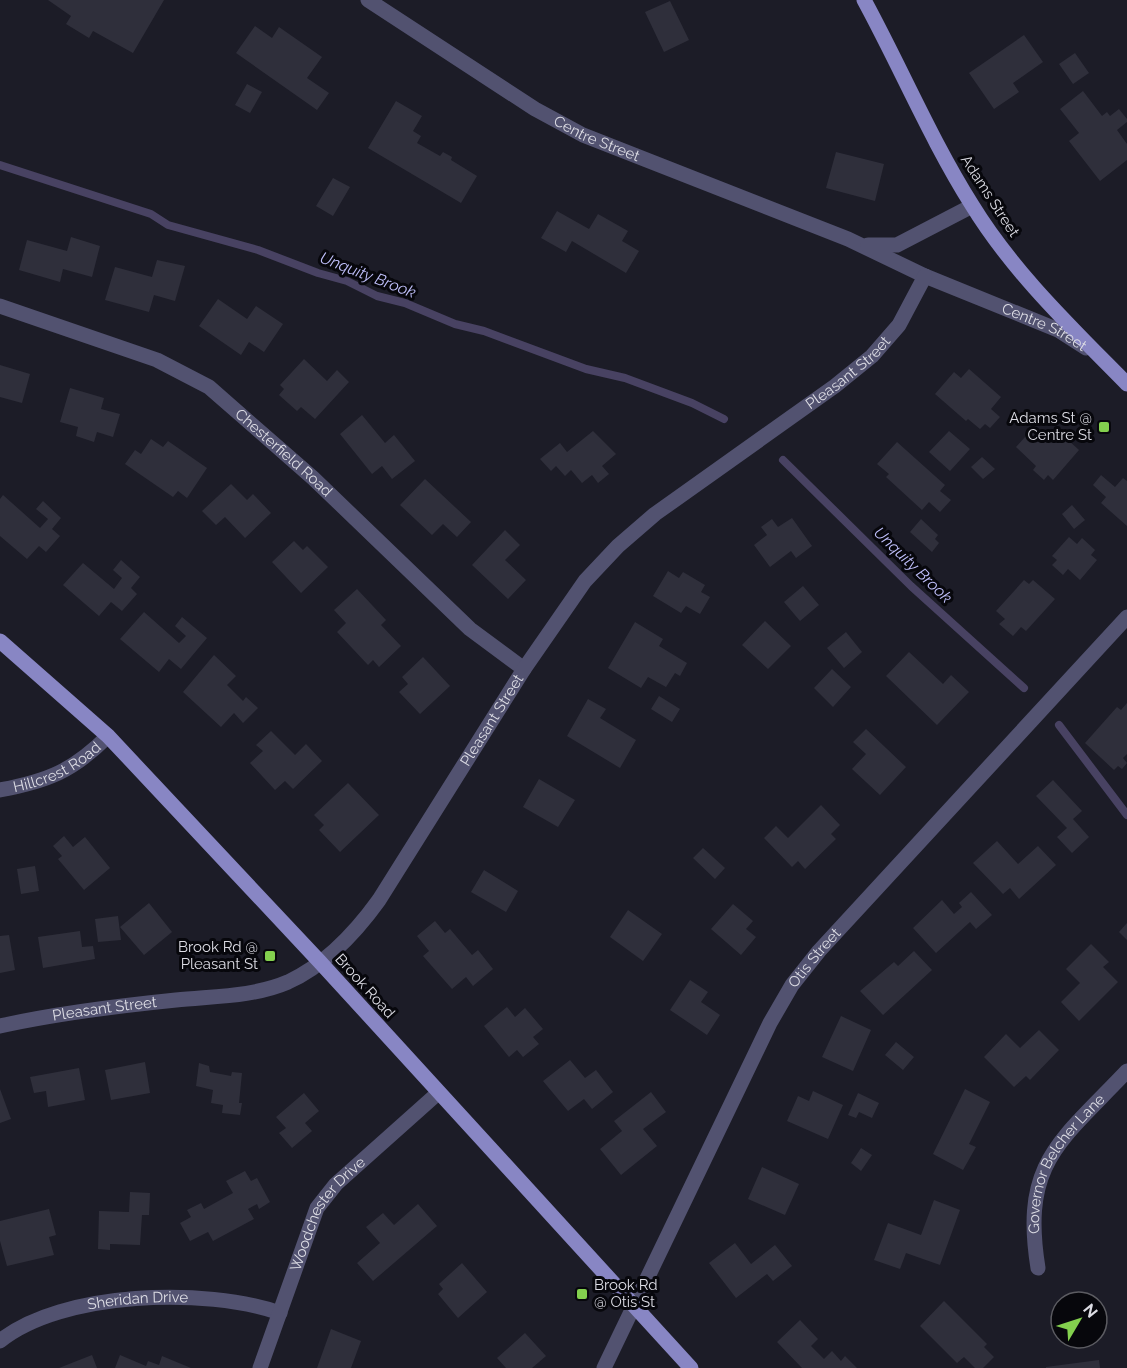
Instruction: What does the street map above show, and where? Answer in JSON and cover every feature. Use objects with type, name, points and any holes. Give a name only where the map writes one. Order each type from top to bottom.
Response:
[{"type":"main road","name":"Adams Street","points":[[867,1],[972,206],[1017,267],[1127,384]]},
{"type":"main road","name":"Brook Road","points":[[0,641],[108,736],[320,962],[691,1368]]},
{"type":"street","name":"Centre Street","points":[[368,0],[535,109],[583,135],[848,240],[925,276],[1058,330],[1107,363]]},
{"type":"street","name":"Centre Street","points":[[848,240],[883,247],[897,244],[972,206]]},
{"type":"street","name":"Pleasant Street","points":[[0,1026],[87,1010],[252,992],[290,981],[320,962],[354,931],[373,908],[567,603],[618,546],[676,498],[835,386],[872,356],[899,325],[925,276]]},
{"type":"street","name":"Chesterfield Road","points":[[0,306],[157,360],[209,387],[314,478],[470,629],[524,669]]},
{"type":"street","name":"Otis Street","points":[[604,1368],[770,1023],[792,985],[819,951],[1127,617]]},
{"type":"street","name":"Hillcrest Road","points":[[0,789],[56,776],[72,768],[108,736]]},
{"type":"street","name":"Governor Belcher Lane","points":[[1038,1268],[1033,1227],[1034,1207],[1042,1169],[1062,1139],[1127,1071]]},
{"type":"street","name":"Woodchester Drive","points":[[260,1368],[310,1221],[325,1196],[438,1093]]},
{"type":"street","name":"Sheridan Drive","points":[[0,1341],[25,1324],[45,1315],[121,1301],[156,1298],[230,1301],[280,1313]]},
{"type":"building","points":[[48,0],[164,0],[133,53],[93,31],[89,38],[66,24],[71,16]]},
{"type":"building","points":[[670,1],[689,40],[664,52],[645,12]]},
{"type":"building","points":[[255,26],[272,38],[279,27],[322,57],[307,78],[329,93],[317,110],[236,53]]},
{"type":"building","points":[[1024,35],[1043,62],[1013,83],[1019,92],[994,109],[969,73]]},
{"type":"building","points":[[1075,53],[1089,73],[1073,84],[1059,64]]},
{"type":"building","points":[[247,84],[262,92],[250,113],[235,105]]},
{"type":"building","points":[[1083,91],[1102,116],[1107,112],[1110,116],[1119,109],[1127,119],[1127,122],[1117,130],[1127,144],[1127,160],[1100,181],[1069,141],[1079,133],[1060,109]]},
{"type":"building","points":[[396,101],[422,116],[413,131],[421,136],[417,143],[440,156],[443,152],[452,157],[451,160],[477,176],[461,203],[368,148]]},
{"type":"building","points":[[836,152],[884,164],[875,201],[826,188]]},
{"type":"building","points":[[333,178],[350,187],[333,216],[316,206]]},
{"type":"building","points":[[557,211],[589,229],[598,214],[628,231],[622,241],[639,251],[626,273],[572,241],[566,252],[541,238]]},
{"type":"building","points":[[71,237],[100,246],[92,277],[63,269],[60,282],[19,270],[27,240],[67,251]]},
{"type":"building","points":[[157,260],[185,266],[175,301],[154,295],[149,312],[105,300],[115,267],[152,277]]},
{"type":"building","points":[[218,299],[247,319],[256,306],[283,324],[264,352],[249,342],[241,355],[199,326]]},
{"type":"building","points":[[304,359],[327,381],[337,370],[349,382],[315,419],[301,407],[297,411],[279,395],[284,389],[280,385]]},
{"type":"building","points":[[0,365],[30,374],[22,403],[0,397]]},
{"type":"building","points":[[969,369],[1001,397],[991,409],[1000,417],[990,428],[985,424],[980,429],[968,419],[966,421],[935,394],[954,372],[961,378]]},
{"type":"building","points":[[70,388],[104,398],[101,409],[120,414],[113,437],[97,432],[94,442],[76,436],[78,427],[60,422]]},
{"type":"building","points":[[362,415],[385,443],[394,435],[415,461],[392,479],[382,466],[372,474],[340,434]]},
{"type":"building","points":[[1035,426],[1048,438],[1056,429],[1079,450],[1053,480],[1048,475],[1044,480],[1033,470],[1036,466],[1016,447]]},
{"type":"building","points":[[593,431],[616,454],[602,466],[609,474],[598,483],[592,475],[582,483],[571,470],[565,476],[556,466],[551,471],[540,459],[560,443],[567,452]]},
{"type":"building","points":[[949,431],[970,449],[950,471],[929,452]]},
{"type":"building","points":[[151,439],[163,447],[168,441],[207,468],[187,498],[178,491],[173,497],[125,464],[135,450],[141,454]]},
{"type":"building","points":[[897,442],[945,485],[940,491],[951,500],[940,512],[929,502],[922,510],[886,477],[889,474],[877,464]]},
{"type":"building","points":[[982,457],[995,469],[983,479],[971,467]]},
{"type":"building","points":[[1101,475],[1115,487],[1123,478],[1127,481],[1127,526],[1101,503],[1106,497],[1093,485]]},
{"type":"building","points":[[425,479],[471,522],[457,537],[443,524],[432,535],[400,505]]},
{"type":"building","points":[[231,484],[247,500],[253,494],[271,513],[245,538],[225,517],[216,525],[202,511]]},
{"type":"building","points":[[3,495],[40,528],[48,519],[36,509],[43,501],[61,518],[52,529],[60,536],[46,552],[39,546],[27,559],[0,536],[0,499]]},
{"type":"building","points":[[1072,505],[1085,520],[1074,529],[1062,514]]},
{"type":"building","points":[[792,518],[812,546],[796,558],[791,551],[770,567],[754,545],[767,535],[761,527],[772,519],[778,527]]},
{"type":"building","points":[[921,519],[938,535],[935,539],[939,543],[932,552],[910,532]]},
{"type":"building","points":[[505,530],[520,545],[505,560],[526,580],[508,599],[472,565]]},
{"type":"building","points":[[1069,537],[1077,544],[1082,538],[1095,550],[1091,555],[1097,560],[1080,580],[1068,569],[1063,575],[1052,565],[1057,560],[1052,556]]},
{"type":"building","points":[[294,541],[303,550],[307,546],[328,567],[301,593],[272,562]]},
{"type":"building","points":[[121,560],[140,577],[131,588],[137,594],[122,611],[111,602],[99,616],[63,585],[83,563],[114,589],[122,578],[113,570]]},
{"type":"building","points":[[668,571],[679,578],[683,572],[705,585],[701,592],[710,597],[700,614],[686,606],[681,613],[653,596]]},
{"type":"building","points":[[1024,580],[1029,584],[1033,580],[1055,599],[1026,631],[1021,627],[1013,636],[999,624],[1005,619],[996,611]]},
{"type":"building","points":[[803,586],[819,605],[800,621],[784,602]]},
{"type":"building","points":[[357,589],[386,620],[381,625],[401,646],[379,667],[373,660],[368,665],[337,632],[346,623],[334,610]]},
{"type":"building","points":[[144,612],[179,643],[186,636],[175,626],[182,617],[207,638],[181,669],[169,659],[159,672],[120,639]]},
{"type":"building","points":[[765,621],[791,646],[768,669],[742,645]]},
{"type":"building","points":[[635,622],[663,639],[659,646],[687,663],[680,676],[675,673],[666,687],[648,677],[641,688],[608,668]]},
{"type":"building","points":[[846,632],[862,652],[844,668],[827,648]]},
{"type":"building","points":[[909,652],[943,684],[951,675],[969,692],[937,725],[886,676]]},
{"type":"building","points":[[214,655],[236,676],[227,685],[243,701],[246,697],[258,708],[243,723],[234,713],[221,727],[183,692]]},
{"type":"building","points":[[423,657],[450,686],[420,714],[399,692],[408,684],[402,677]]},
{"type":"building","points":[[832,669],[851,687],[833,707],[814,688]]},
{"type":"building","points":[[659,696],[680,709],[672,722],[651,709]]},
{"type":"building","points":[[588,699],[606,709],[600,718],[636,740],[620,768],[567,736]]},
{"type":"building","points":[[1127,703],[1127,754],[1123,758],[1127,763],[1122,769],[1118,766],[1114,770],[1085,743],[1117,707],[1121,710]]},
{"type":"building","points":[[866,729],[906,767],[880,795],[852,769],[866,754],[853,742]]},
{"type":"building","points":[[271,731],[295,755],[306,744],[322,761],[293,789],[285,781],[275,790],[250,763],[263,751],[256,745]]},
{"type":"building","points":[[539,779],[575,800],[558,827],[523,807]]},
{"type":"building","points":[[1053,780],[1082,811],[1073,819],[1089,837],[1072,853],[1057,837],[1067,828],[1036,796]]},
{"type":"building","points":[[348,783],[379,815],[340,852],[319,830],[324,825],[314,815]]},
{"type":"building","points":[[821,805],[840,825],[831,834],[836,839],[805,869],[798,861],[792,867],[764,838],[776,826],[788,838]]},
{"type":"building","points":[[64,836],[73,847],[85,837],[110,868],[84,890],[58,859],[62,856],[53,846]]},
{"type":"building","points":[[997,841],[1018,864],[1038,846],[1056,865],[1019,899],[1010,888],[1003,894],[973,863]]},
{"type":"building","points":[[703,848],[725,868],[715,879],[693,858]]},
{"type":"building","points":[[35,866],[39,891],[21,894],[17,869]]},
{"type":"building","points":[[484,870],[518,891],[506,912],[471,892]]},
{"type":"building","points":[[971,892],[992,915],[976,929],[970,922],[936,953],[913,928],[942,900],[954,914],[962,907],[959,903]]},
{"type":"building","points":[[149,903],[172,932],[144,955],[120,927]]},
{"type":"building","points":[[733,904],[753,921],[746,929],[756,937],[741,955],[711,929]]},
{"type":"building","points":[[628,910],[662,934],[643,961],[610,937]]},
{"type":"building","points":[[118,916],[121,940],[98,942],[95,919]]},
{"type":"building","points":[[435,921],[445,933],[450,929],[472,955],[478,950],[493,969],[473,986],[466,977],[452,989],[423,956],[429,951],[417,936]]},
{"type":"building","points":[[1127,923],[1127,940],[1119,932]]},
{"type":"building","points":[[80,931],[82,947],[93,946],[95,959],[43,968],[38,937]]},
{"type":"building","points":[[9,935],[15,970],[0,973],[0,936]]},
{"type":"building","points":[[1091,944],[1109,962],[1103,967],[1118,982],[1079,1021],[1061,1002],[1080,983],[1066,969]]},
{"type":"building","points":[[914,951],[932,970],[883,1015],[860,991],[894,962],[898,966]]},
{"type":"building","points":[[690,980],[708,992],[701,1002],[720,1015],[707,1035],[670,1010]]},
{"type":"building","points":[[507,1007],[515,1017],[525,1008],[543,1029],[533,1037],[539,1044],[523,1057],[517,1050],[509,1057],[484,1026]]},
{"type":"building","points":[[841,1016],[871,1030],[853,1071],[822,1057]]},
{"type":"building","points":[[1039,1030],[1059,1050],[1030,1080],[1026,1076],[1014,1087],[984,1057],[1006,1034],[1020,1048]]},
{"type":"building","points":[[896,1042],[914,1057],[903,1070],[885,1055]]},
{"type":"building","points":[[570,1060],[585,1078],[596,1070],[613,1092],[592,1109],[584,1099],[568,1111],[543,1081]]},
{"type":"building","points":[[145,1062],[150,1093],[111,1100],[105,1070]]},
{"type":"building","points":[[199,1063],[209,1066],[210,1072],[231,1076],[232,1072],[242,1073],[240,1115],[222,1113],[223,1105],[211,1103],[213,1090],[196,1086]]},
{"type":"building","points":[[79,1068],[85,1100],[48,1107],[46,1091],[34,1093],[30,1077]]},
{"type":"building","points":[[0,1089],[11,1119],[0,1123]]},
{"type":"building","points":[[965,1089],[990,1102],[969,1144],[976,1147],[963,1170],[933,1154]]},
{"type":"building","points":[[813,1091],[843,1105],[828,1139],[787,1121],[798,1096],[809,1101]]},
{"type":"building","points":[[651,1092],[666,1112],[643,1129],[657,1146],[621,1175],[600,1149],[622,1131],[614,1121]]},
{"type":"building","points":[[304,1093],[319,1111],[305,1123],[312,1131],[292,1148],[279,1133],[286,1128],[276,1117]]},
{"type":"building","points":[[858,1093],[879,1103],[872,1118],[859,1112],[856,1118],[848,1115]]},
{"type":"building","points":[[861,1148],[872,1155],[861,1171],[851,1163]]},
{"type":"building","points":[[762,1167],[799,1184],[785,1215],[748,1199]]},
{"type":"building","points":[[245,1171],[251,1181],[257,1178],[270,1202],[259,1209],[257,1204],[248,1209],[254,1219],[213,1241],[208,1232],[190,1241],[180,1223],[191,1217],[187,1210],[201,1203],[204,1209],[233,1193],[226,1181]]},
{"type":"building","points":[[130,1192],[150,1193],[149,1215],[142,1215],[140,1245],[110,1244],[110,1250],[98,1249],[99,1211],[129,1212]]},
{"type":"building","points":[[934,1200],[960,1210],[940,1265],[906,1253],[900,1269],[874,1260],[888,1223],[921,1235]]},
{"type":"building","points":[[418,1204],[437,1226],[373,1281],[357,1263],[380,1243],[366,1227],[383,1213],[394,1225]]},
{"type":"building","points":[[49,1209],[56,1235],[49,1237],[54,1255],[7,1266],[0,1241],[0,1221]]},
{"type":"building","points":[[735,1243],[751,1264],[775,1245],[792,1266],[773,1281],[767,1274],[736,1298],[709,1263]]},
{"type":"building","points":[[462,1263],[487,1292],[458,1318],[438,1294],[443,1289],[439,1284]]},
{"type":"building","points":[[944,1301],[987,1344],[984,1347],[994,1357],[983,1368],[975,1368],[964,1357],[957,1363],[920,1326]]},
{"type":"building","points":[[800,1320],[818,1339],[811,1346],[824,1359],[832,1351],[841,1361],[845,1356],[857,1368],[802,1368],[777,1342]]},
{"type":"building","points":[[331,1329],[361,1341],[351,1368],[317,1368]]},
{"type":"building","points":[[525,1333],[546,1356],[532,1368],[506,1368],[497,1358]]},
{"type":"building","points":[[92,1355],[97,1368],[59,1368]]},
{"type":"building","points":[[120,1355],[146,1366],[148,1361],[159,1365],[162,1356],[191,1368],[115,1368]]},
{"type":"building","points":[[1099,1360],[1100,1368],[1046,1368],[1046,1367]]},
{"type":"waterway","name":"Unquity Brook","points":[[0,165],[151,214],[168,225],[258,250],[318,273],[347,281],[377,296],[405,303],[455,324],[484,331],[586,369],[625,378],[692,403],[724,419]]},
{"type":"waterway","name":"Unquity Brook","points":[[783,460],[911,586],[1024,688]]},
{"type":"waterway","name":"Unquity Brook","points":[[1059,725],[1127,815]]},
{"type":"place","name":"Adams St @ Centre St","points":[[1104,427]]},
{"type":"place","name":"Brook Rd @ Pleasant St","points":[[270,956]]},
{"type":"place","name":"Brook Rd @ Otis St","points":[[582,1294]]}]
